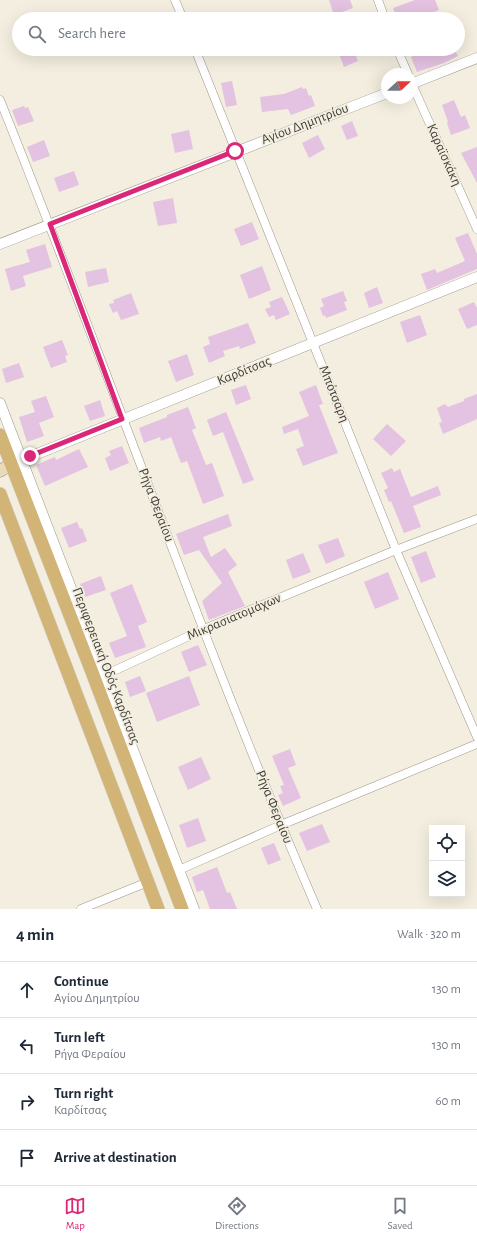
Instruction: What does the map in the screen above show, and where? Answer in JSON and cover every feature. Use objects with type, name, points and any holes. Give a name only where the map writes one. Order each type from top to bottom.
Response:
[{"type":"main road","name":"Περιφερειακή Οδός Καρδίτσας","points":[[0,435],[8,465],[92,672],[182,909]]},
{"type":"main road","points":[[0,494],[158,909]]},
{"type":"street","points":[[176,0],[180,12]]},
{"type":"street","points":[[378,0],[382,12]]},
{"type":"street","name":"Μπότσαρη","points":[[198,56],[396,550],[477,737]]},
{"type":"street","name":"Καραϊσκάκη","points":[[400,56],[405,68]]},
{"type":"street","points":[[417,79],[477,58]]},
{"type":"street","name":"Αγίου Δημητρίου","points":[[0,244],[381,95]]},
{"type":"street","name":"Καραϊσκάκη","points":[[417,96],[477,229]]},
{"type":"street","name":"Ρήγα Φεραίου","points":[[0,100],[50,224],[122,419],[204,630],[281,825],[317,909]]},
{"type":"street","name":"Καρδίτσας","points":[[8,465],[477,278]]},
{"type":"street","points":[[0,403],[8,465],[105,676],[194,909]]},
{"type":"street","name":"Μικρασιατομάχων","points":[[105,676],[204,630],[396,550],[477,519]]},
{"type":"street","points":[[179,870],[281,825],[477,744]]},
{"type":"street","points":[[81,909],[148,882]]},
{"type":"building","points":[[329,0],[350,0],[353,8],[342,12],[333,12]]},
{"type":"building","points":[[415,0],[435,0],[439,10],[434,12],[394,12],[393,8]]},
{"type":"building","points":[[340,56],[356,56],[358,61],[344,67]]},
{"type":"building","points":[[414,56],[458,56],[444,63],[417,72],[417,68],[415,68],[411,57]]},
{"type":"building","points":[[232,81],[237,105],[226,107],[221,83]]},
{"type":"building","points":[[302,87],[303,89],[306,88],[309,96],[311,95],[315,106],[291,115],[288,109],[262,112],[260,97],[284,94]]},
{"type":"building","points":[[454,100],[461,117],[465,115],[470,128],[451,135],[442,105]]},
{"type":"building","points":[[24,106],[25,108],[28,107],[34,121],[18,126],[12,110]]},
{"type":"building","points":[[352,121],[358,136],[347,140],[341,126]]},
{"type":"building","points":[[189,130],[193,149],[175,153],[171,134]]},
{"type":"building","points":[[318,135],[325,149],[309,158],[302,143]]},
{"type":"building","points":[[44,140],[50,156],[33,162],[27,147]]},
{"type":"building","points":[[477,147],[477,183],[461,153]]},
{"type":"building","points":[[74,171],[79,185],[59,192],[54,178]]},
{"type":"building","points":[[173,198],[177,223],[158,226],[153,202]]},
{"type":"building","points":[[252,222],[259,239],[241,246],[234,229]]},
{"type":"building","points":[[468,233],[477,254],[477,269],[427,290],[421,274],[435,269],[437,273],[465,261],[455,238]]},
{"type":"building","points":[[45,244],[52,267],[23,276],[26,286],[11,291],[5,269],[30,262],[26,250]]},
{"type":"building","points":[[262,266],[271,290],[249,299],[240,275]]},
{"type":"building","points":[[106,268],[109,282],[88,287],[85,272]]},
{"type":"building","points":[[377,287],[383,303],[369,308],[364,293]]},
{"type":"building","points":[[343,291],[347,301],[344,302],[347,310],[326,318],[325,315],[323,316],[320,308],[324,306],[321,299]]},
{"type":"building","points":[[131,293],[139,314],[121,320],[117,311],[113,313],[109,304],[114,303],[113,300]]},
{"type":"building","points":[[282,297],[290,314],[276,320],[274,315],[269,317],[265,309],[271,307],[269,302]]},
{"type":"building","points":[[474,302],[477,308],[477,325],[467,329],[458,309]]},
{"type":"building","points":[[420,315],[427,335],[407,343],[400,322]]},
{"type":"building","points":[[248,323],[256,343],[240,349],[239,346],[223,351],[225,356],[209,363],[203,347],[210,344],[208,337]]},
{"type":"building","points":[[62,340],[68,355],[65,356],[67,362],[51,368],[43,347]]},
{"type":"building","points":[[187,354],[194,375],[176,382],[168,361]]},
{"type":"building","points":[[19,363],[24,377],[6,383],[2,369]]},
{"type":"building","points":[[246,385],[251,399],[236,405],[231,390]]},
{"type":"building","points":[[316,385],[323,404],[319,405],[338,453],[303,466],[296,449],[304,446],[298,429],[284,434],[282,427],[309,416],[299,392]]},
{"type":"building","points":[[477,394],[477,419],[443,434],[439,423],[442,422],[437,408],[445,404],[448,407]]},
{"type":"building","points":[[46,396],[54,417],[39,423],[44,436],[27,442],[19,417],[35,412],[31,401]]},
{"type":"building","points":[[100,400],[105,416],[90,421],[84,406]]},
{"type":"building","points":[[188,407],[196,428],[192,430],[206,465],[212,463],[224,496],[203,504],[187,461],[181,463],[171,437],[161,441],[160,437],[144,443],[139,428]]},
{"type":"building","points":[[226,412],[254,480],[243,484],[223,432],[213,436],[207,420]]},
{"type":"building","points":[[387,424],[406,441],[391,456],[373,439]]},
{"type":"building","points":[[122,446],[129,463],[110,471],[105,458],[111,455],[109,451]]},
{"type":"building","points":[[79,449],[88,467],[45,486],[36,465],[55,457],[56,460]]},
{"type":"building","points":[[392,468],[394,472],[400,469],[411,497],[438,486],[441,495],[413,506],[421,527],[404,533],[391,501],[389,502],[384,490],[388,488],[381,473]]},
{"type":"building","points":[[228,514],[232,526],[203,537],[211,557],[225,548],[237,565],[228,572],[245,606],[209,620],[202,601],[222,583],[199,550],[184,555],[176,534]]},
{"type":"building","points":[[77,522],[80,529],[82,528],[87,541],[69,548],[61,528]]},
{"type":"building","points":[[338,538],[345,556],[326,564],[318,545]]},
{"type":"building","points":[[426,551],[436,577],[421,583],[411,557]]},
{"type":"building","points":[[303,553],[311,572],[293,579],[286,560]]},
{"type":"building","points":[[388,572],[399,599],[375,609],[364,582]]},
{"type":"building","points":[[101,576],[106,590],[85,597],[80,584]]},
{"type":"building","points":[[132,584],[147,622],[138,626],[146,647],[115,658],[109,643],[127,636],[110,593]]},
{"type":"building","points":[[198,645],[207,665],[189,672],[181,652]]},
{"type":"building","points":[[140,676],[146,691],[130,697],[125,682]]},
{"type":"building","points":[[189,676],[200,705],[157,722],[146,693]]},
{"type":"building","points":[[290,749],[296,765],[288,768],[301,798],[283,806],[278,795],[283,793],[280,786],[284,785],[272,756]]},
{"type":"building","points":[[201,757],[211,779],[188,790],[178,767]]},
{"type":"building","points":[[198,818],[206,841],[187,848],[179,825]]},
{"type":"building","points":[[322,824],[330,842],[307,851],[299,833]]},
{"type":"building","points":[[274,843],[281,860],[268,865],[261,848]]},
{"type":"building","points":[[217,867],[227,893],[230,892],[237,909],[210,909],[203,890],[197,892],[192,877]]},
{"type":"route","points":[[30,456],[122,419],[50,224],[235,151]]}]
